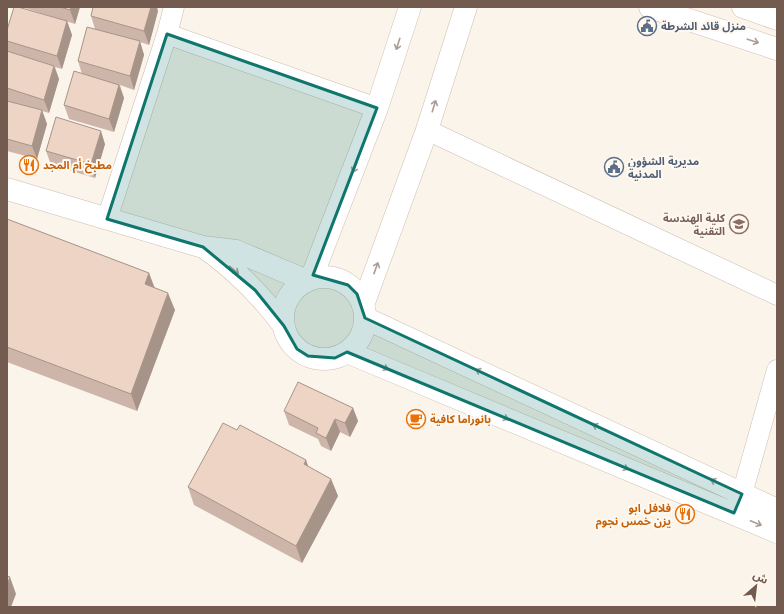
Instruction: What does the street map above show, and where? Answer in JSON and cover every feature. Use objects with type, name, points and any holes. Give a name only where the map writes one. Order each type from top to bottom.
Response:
[{"type":"main road","points":[[309,280],[377,108],[410,7]]},
{"type":"main road","points":[[466,7],[427,130],[364,311],[363,331],[357,343],[347,352],[335,358],[322,359],[308,356],[297,349],[288,338],[284,326],[284,312],[288,299],[296,288],[309,280],[324,277],[336,279],[348,285],[357,294],[364,311],[738,504],[777,532]]},
{"type":"main road","points":[[650,7],[777,49]]},
{"type":"main road","points":[[743,7],[777,19]]},
{"type":"main road","points":[[7,189],[203,246],[236,251],[309,280]]},
{"type":"main road","points":[[203,246],[255,290],[284,326]]},
{"type":"main road","points":[[347,352],[738,504],[777,510]]},
{"type":"street","points":[[107,218],[167,34],[174,7]]},
{"type":"street","points":[[167,34],[377,108]]},
{"type":"street","points":[[427,130],[777,295]]},
{"type":"street","points":[[738,504],[777,370]]},
{"type":"highlighted area","points":[[167,34],[377,108],[313,275],[348,285],[357,294],[365,318],[742,494],[734,513],[347,352],[335,358],[308,356],[297,349],[284,326],[255,290],[203,247],[107,219]]},
{"type":"building","points":[[14,7],[67,21],[57,56],[7,41],[7,30]]},
{"type":"building","points":[[60,7],[71,7],[70,10]]},
{"type":"building","points":[[93,7],[151,7],[144,31],[91,16]]},
{"type":"building","points":[[87,27],[140,41],[130,76],[78,61]]},
{"type":"building","points":[[7,51],[54,66],[44,100],[7,88]]},
{"type":"building","points":[[74,71],[119,85],[109,119],[64,105]]},
{"type":"building","points":[[7,101],[42,110],[32,146],[7,139]]},
{"type":"building","points":[[56,117],[101,131],[91,164],[46,151]]},
{"type":"building","points":[[7,219],[149,273],[145,284],[168,293],[131,394],[7,347]]},
{"type":"building","points":[[298,382],[353,408],[345,423],[335,419],[326,438],[316,433],[318,428],[284,411]]},
{"type":"building","points":[[223,423],[237,430],[240,425],[306,460],[304,464],[331,479],[296,546],[188,487]]},
{"type":"building","points":[[7,576],[10,577],[7,585]]},
{"type":"place","name":"منزل قائد الشرطة","points":[[647,26]]},
{"type":"place","name":"مطبخ أم المجد","points":[[29,165]]},
{"type":"place","name":"مديرية الشؤون المدنية","points":[[614,167]]},
{"type":"place","name":"كلية الهندسة التقنية","points":[[739,224]]},
{"type":"place","name":"بانوراما كافية","points":[[416,419]]},
{"type":"place","name":"فلافل ابو يزن خمس نجوم","points":[[685,514]]}]
